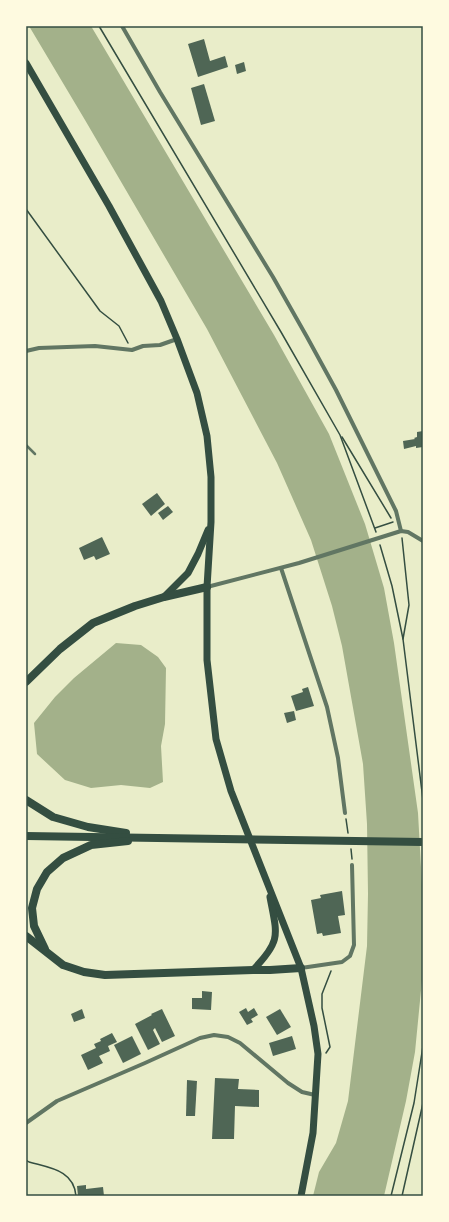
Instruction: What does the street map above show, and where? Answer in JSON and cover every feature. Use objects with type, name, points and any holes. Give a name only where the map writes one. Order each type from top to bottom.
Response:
[{"type":"main road","points":[[26,64],[161,301],[177,338],[197,393],[207,436],[211,477],[211,522],[207,587],[207,660],[216,739],[231,791],[301,968],[314,1026],[318,1054],[313,1133],[301,1196]]},
{"type":"main road","points":[[164,597],[183,579],[192,567],[211,522]]},
{"type":"main road","points":[[26,682],[60,649],[93,623],[135,606],[164,597],[207,587]]},
{"type":"main road","points":[[26,800],[53,817],[88,827],[160,837]]},
{"type":"main road","points":[[26,836],[264,838],[423,842]]},
{"type":"main road","points":[[46,950],[34,926],[32,908],[37,889],[46,872],[63,858],[91,846],[160,837]]},
{"type":"main road","points":[[253,970],[272,948],[276,938],[276,927],[267,881]]},
{"type":"main road","points":[[26,936],[46,950],[63,965],[84,972],[105,975],[301,968]]},
{"type":"street","points":[[122,26],[160,92],[273,278],[314,350],[336,390],[396,511],[401,531]]},
{"type":"street","points":[[26,351],[39,348],[95,346],[132,350],[143,346],[160,345],[177,338]]},
{"type":"street","points":[[207,587],[299,563],[401,531],[408,532],[423,541]]},
{"type":"street","points":[[281,568],[327,708],[338,758],[345,813]]},
{"type":"street","points":[[301,968],[334,964],[342,962],[350,956],[354,945],[352,865]]},
{"type":"street","points":[[26,1123],[57,1101],[145,1064],[200,1038],[214,1035],[228,1037],[240,1043],[288,1083],[302,1092],[315,1095]]},
{"type":"lane","points":[[26,445],[35,454]]},
{"type":"path","points":[[99,26],[281,332],[340,435],[393,522],[401,531],[409,605],[403,640]]},
{"type":"path","points":[[26,209],[100,310],[119,326],[132,350]]},
{"type":"path","points":[[340,435],[377,535]]},
{"type":"path","points":[[374,528],[393,522]]},
{"type":"path","points":[[379,542],[392,586],[403,640],[423,800]]},
{"type":"path","points":[[318,1054],[328,1052],[330,1047],[322,1008],[322,994],[324,984],[334,964]]},
{"type":"path","points":[[391,1196],[414,1103],[423,1046]]},
{"type":"path","points":[[402,1196],[423,1104]]},
{"type":"path","points":[[26,1160],[63,1174],[72,1181],[75,1186],[76,1196]]},
{"type":"shaded area","points":[[29,26],[91,26],[274,335],[329,434],[365,524],[384,588],[394,643],[418,813],[423,903],[423,970],[415,1052],[406,1101],[384,1196],[313,1196],[319,1172],[336,1143],[348,1101],[367,946],[367,824],[363,764],[342,646],[332,606],[311,540],[277,463],[207,329]]},
{"type":"shaded area","points":[[116,643],[141,645],[158,657],[166,668],[165,724],[161,746],[163,782],[150,788],[121,785],[91,788],[65,780],[37,754],[34,723],[55,697],[74,678]]},
{"type":"building","points":[[204,39],[210,61],[225,56],[228,67],[198,77],[188,44]]},
{"type":"building","points":[[244,62],[246,71],[237,74],[235,65]]},
{"type":"building","points":[[204,84],[215,121],[201,125],[191,88]]},
{"type":"building","points":[[423,431],[423,447],[416,448],[416,446],[404,449],[403,441],[415,439],[414,438],[417,437],[417,432]]},
{"type":"building","points":[[157,493],[165,504],[151,516],[142,504]]},
{"type":"building","points":[[168,506],[173,512],[163,520],[158,513]]},
{"type":"building","points":[[102,537],[110,554],[96,560],[94,556],[84,560],[79,548]]},
{"type":"building","points":[[308,687],[314,706],[296,711],[291,696],[303,692],[302,689]]},
{"type":"building","points":[[294,711],[296,720],[287,723],[284,713]]},
{"type":"building","points":[[342,891],[345,915],[338,916],[341,933],[323,936],[322,933],[317,934],[311,900],[321,898],[320,895]]},
{"type":"building","points":[[202,991],[212,992],[211,1010],[192,1009],[192,998],[202,998]]},
{"type":"building","points":[[246,1008],[248,1012],[254,1008],[258,1015],[251,1019],[253,1022],[247,1025],[239,1012]]},
{"type":"building","points":[[82,1009],[85,1018],[74,1022],[71,1014]]},
{"type":"building","points":[[162,1009],[175,1036],[162,1042],[155,1028],[153,1030],[160,1044],[148,1050],[135,1024]]},
{"type":"building","points":[[280,1009],[291,1027],[277,1035],[266,1017]]},
{"type":"building","points":[[112,1033],[117,1042],[108,1046],[110,1051],[99,1056],[103,1063],[88,1070],[81,1055],[96,1048],[94,1044]]},
{"type":"building","points":[[132,1036],[141,1054],[123,1063],[114,1045]]},
{"type":"building","points":[[292,1036],[296,1049],[273,1056],[269,1043]]},
{"type":"building","points":[[215,1078],[239,1079],[238,1089],[259,1090],[259,1107],[235,1106],[234,1139],[212,1139]]},
{"type":"building","points":[[187,1080],[197,1081],[195,1116],[186,1116]]},
{"type":"building","points":[[86,1185],[86,1189],[103,1187],[104,1196],[78,1196],[77,1186]]}]
